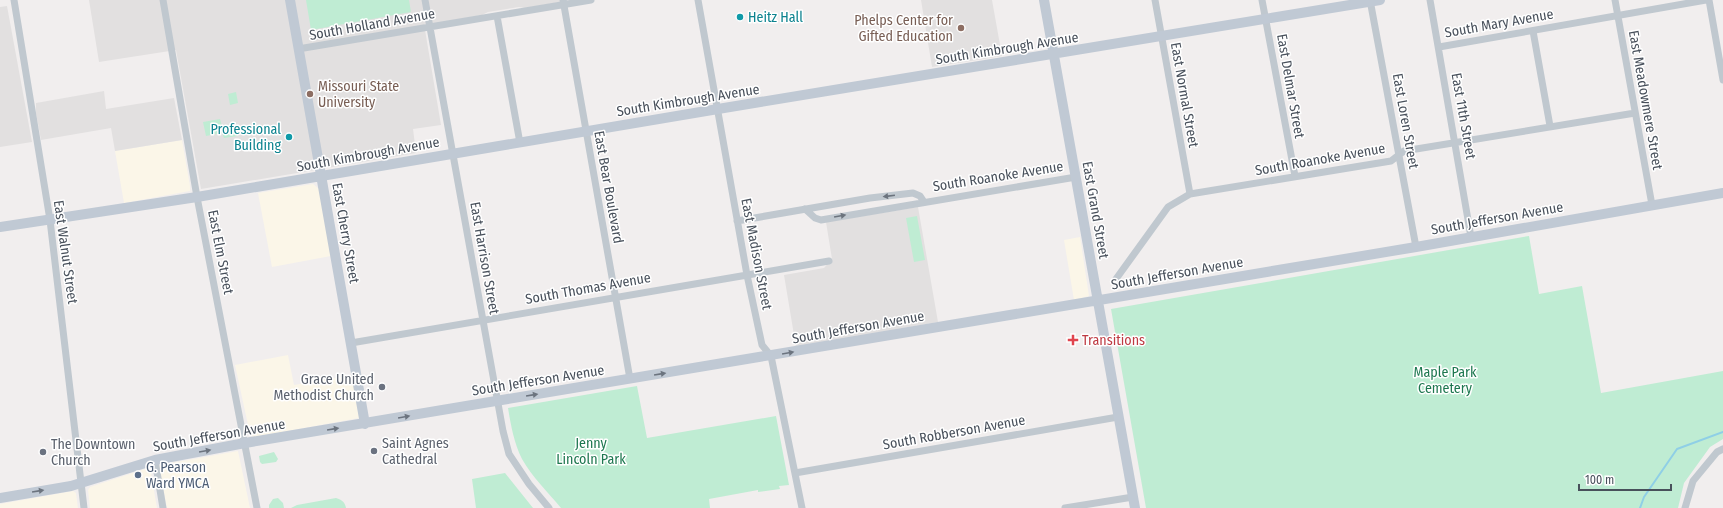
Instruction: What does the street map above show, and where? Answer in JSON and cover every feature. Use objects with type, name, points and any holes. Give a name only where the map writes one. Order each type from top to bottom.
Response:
[{"type":"main road","name":"East Cherry Street","points":[[290,0],[365,424]]},
{"type":"main road","name":"East Grand Street","points":[[1044,0],[1135,508]]},
{"type":"main road","name":"South Kimbrough Avenue","points":[[0,227],[198,197],[520,142],[1374,1]]},
{"type":"main road","name":"South Jefferson Avenue","points":[[0,498],[81,483],[155,460],[245,443],[1416,247],[1723,193]]},
{"type":"street","name":"East Walnut Street","points":[[14,0],[50,220],[84,508]]},
{"type":"street","name":"East Elm Street","points":[[163,0],[198,197],[257,508]]},
{"type":"street","name":"East Harrison Street","points":[[425,0],[454,154],[497,401],[509,454],[529,484],[549,508]]},
{"type":"street","name":"South Holland Avenue","points":[[298,49],[497,16],[563,2],[591,0]]},
{"type":"street","name":"East Madison Street","points":[[698,0],[747,275],[762,345],[771,356],[802,508]]},
{"type":"street","name":"East Normal Street","points":[[1155,0],[1190,194]]},
{"type":"street","name":"East Delmar Street","points":[[1262,0],[1295,176]]},
{"type":"street","name":"East 11th Street","points":[[1430,0],[1456,142],[1471,237]]},
{"type":"street","name":"East Meadowmere Street","points":[[1615,0],[1652,205]]},
{"type":"street","name":"South Mary Avenue","points":[[1439,48],[1707,0]]},
{"type":"street","points":[[1707,0],[1723,80]]},
{"type":"street","name":"East Loren Street","points":[[1374,1],[1399,155],[1416,247]]},
{"type":"street","name":"East Bear Boulevard","points":[[563,2],[630,379]]},
{"type":"street","points":[[497,16],[520,142]]},
{"type":"street","points":[[1533,31],[1550,126]]},
{"type":"street","name":"South Roanoke Avenue","points":[[1116,279],[1168,207],[1190,194],[1391,161],[1404,152],[1635,112]]},
{"type":"street","name":"South Roanoke Avenue","points":[[806,209],[815,218],[821,220],[1076,177]]},
{"type":"street","name":"South Roanoke Avenue","points":[[737,221],[913,193],[920,196],[924,202]]},
{"type":"street","name":"South Thomas Avenue","points":[[351,343],[483,319],[829,261]]},
{"type":"street","name":"South Robberson Avenue","points":[[795,473],[1118,417]]},
{"type":"street","points":[[1685,508],[1693,480],[1717,452],[1723,449]]},
{"type":"street","points":[[155,460],[163,508]]},
{"type":"street","points":[[1065,508],[1133,497]]},
{"type":"shaded area","name":"Missouri State University","points":[[89,0],[571,0],[525,8],[519,7],[488,12],[482,15],[424,24],[441,125],[413,129],[416,153],[201,189],[176,50],[99,62]]},
{"type":"shaded area","name":"Phelps Center for Gifted Education","points":[[921,0],[992,0],[1002,56],[932,67]]},
{"type":"shaded area","points":[[7,6],[32,142],[0,147],[0,7]]},
{"type":"shaded area","points":[[104,91],[106,109],[174,98],[182,140],[115,151],[111,128],[41,140],[36,113],[36,103]]},
{"type":"shaded area","points":[[182,140],[190,191],[124,203],[115,151]]},
{"type":"shaded area","points":[[313,184],[319,189],[331,256],[272,267],[258,193]]},
{"type":"shaded area","points":[[918,207],[938,322],[796,347],[784,275],[824,268],[832,259],[826,222]]},
{"type":"shaded area","points":[[1080,237],[1089,296],[1074,300],[1064,240]]},
{"type":"shaded area","points":[[288,355],[294,385],[352,375],[359,418],[254,437],[251,436],[235,365]]},
{"type":"shaded area","points":[[238,451],[250,508],[167,508],[159,467],[160,465]]},
{"type":"shaded area","points":[[145,469],[150,470],[151,473],[157,508],[90,508],[88,490],[90,487]]},
{"type":"shaded area","points":[[73,491],[76,493],[78,508],[0,508],[0,504]]},
{"type":"green space","points":[[306,0],[409,0],[411,12],[311,30]]},
{"type":"green space","points":[[236,92],[238,103],[230,105],[228,94]]},
{"type":"green space","points":[[220,119],[222,126],[235,124],[237,136],[224,138],[222,133],[206,136],[203,122]]},
{"type":"green space","points":[[917,216],[925,260],[914,262],[906,218]]},
{"type":"green space","name":"Maple Park Cemetery","points":[[1529,236],[1539,294],[1582,286],[1601,393],[1723,371],[1723,439],[1710,447],[1684,483],[1678,508],[1146,508],[1111,309]]},
{"type":"green space","name":"Jenny Lincoln Park","points":[[637,386],[647,438],[776,416],[789,485],[779,486],[780,489],[758,492],[758,490],[709,499],[710,508],[561,508],[535,478],[522,459],[515,441],[508,408]]},
{"type":"green space","points":[[274,452],[278,459],[276,462],[262,464],[260,462],[259,456]]},
{"type":"green space","points":[[505,473],[533,508],[476,508],[472,479]]},
{"type":"green space","points":[[278,498],[283,503],[284,508],[269,508],[269,505],[273,499]]},
{"type":"green space","points":[[336,498],[345,504],[346,508],[291,508],[297,505]]},
{"type":"waterway","points":[[1640,508],[1644,497],[1677,449],[1723,432]]},
{"type":"place","name":"Heitz Hall","points":[[740,17]]},
{"type":"place","name":"Phelps Center for Gifted Education","points":[[961,28]]},
{"type":"place","name":"Missouri State University","points":[[310,94]]},
{"type":"place","name":"Professional Building","points":[[289,137]]},
{"type":"place","name":"Transitions","points":[[1073,340]]},
{"type":"place","name":"Grace United Methodist Church","points":[[382,387]]},
{"type":"place","name":"Saint Agnes Cathedral","points":[[374,451]]},
{"type":"place","name":"The Downtown Church","points":[[43,452]]},
{"type":"place","name":"G. Pearson Ward YMCA","points":[[138,475]]}]
